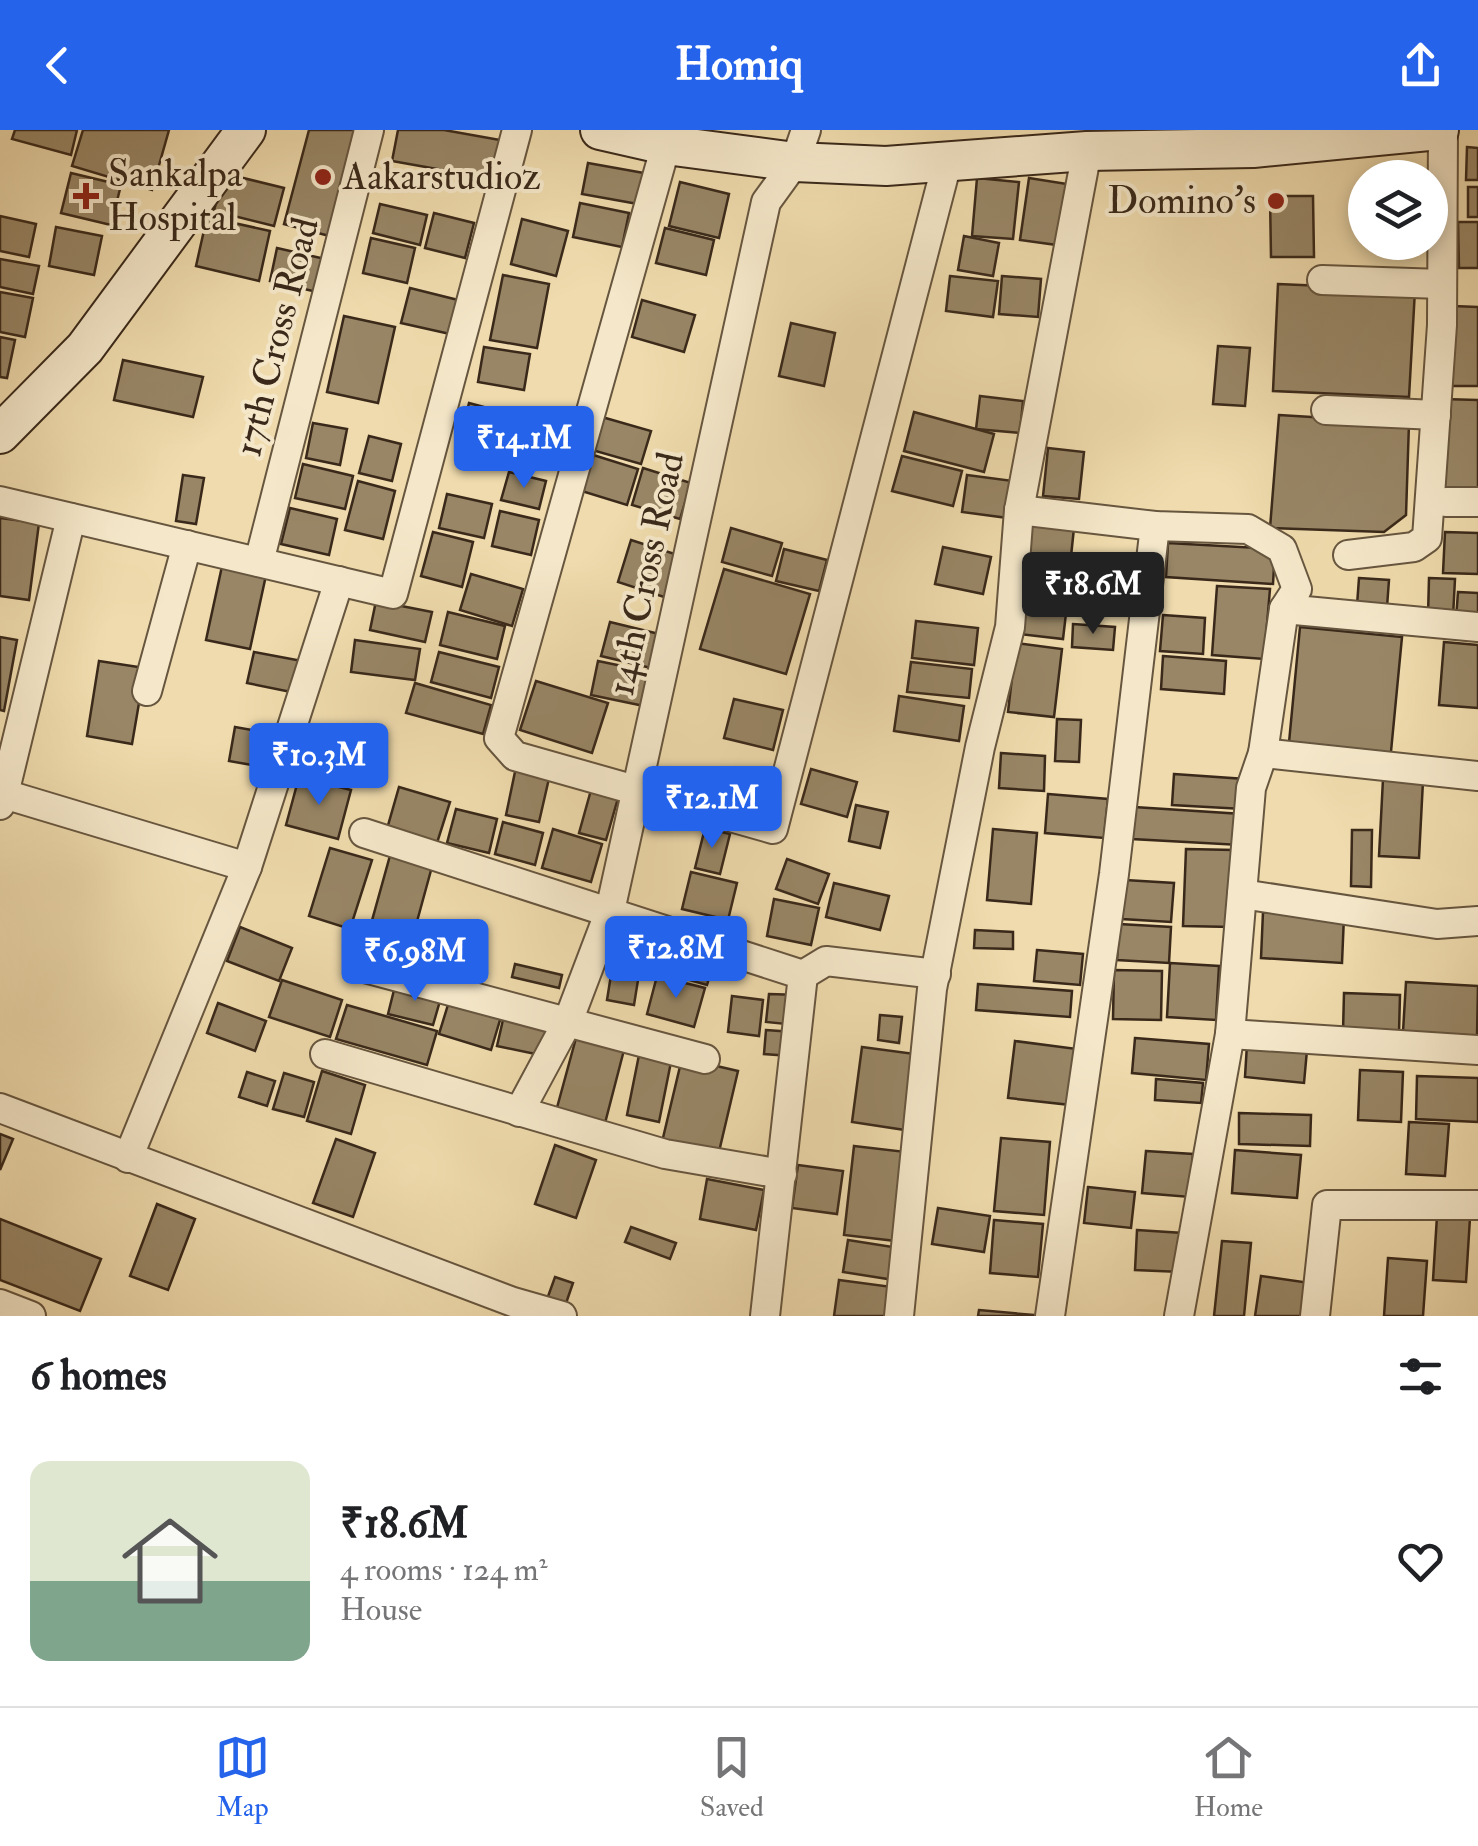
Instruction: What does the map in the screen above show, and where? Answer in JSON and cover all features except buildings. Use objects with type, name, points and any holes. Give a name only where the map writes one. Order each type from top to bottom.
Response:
[{"type":"main road","points":[[7,418],[85,348],[246,130]]},
{"type":"main road","points":[[600,130],[666,145],[800,146],[946,163],[1112,144],[1441,130]]},
{"type":"street","name":"17th Cross Road","points":[[259,562],[369,130]]},
{"type":"street","points":[[0,501],[393,594],[517,130]]},
{"type":"street","points":[[1348,555],[1424,542],[1436,414],[1442,284],[1441,130]]},
{"type":"street","points":[[899,1316],[936,974],[980,746],[1010,628],[1019,510],[1112,144]]},
{"type":"street","points":[[666,145],[499,738],[515,756],[773,830],[946,163]]},
{"type":"street","name":"14th Cross Road","points":[[520,1112],[567,1022],[610,910],[766,202],[800,146]]},
{"type":"street","points":[[1322,280],[1442,284]]},
{"type":"street","points":[[1326,410],[1436,414]]},
{"type":"street","points":[[1446,502],[1478,502]]},
{"type":"street","points":[[1019,510],[1155,526],[1248,530],[1282,549],[1297,590],[1284,609],[1263,752],[1251,788],[1230,1034],[1178,1316]]},
{"type":"street","points":[[71,518],[2,800],[247,866]]},
{"type":"street","points":[[1050,1316],[1114,874],[1155,526]]},
{"type":"street","points":[[146,691],[186,545]]},
{"type":"street","points":[[128,1158],[247,866],[339,582]]},
{"type":"street","points":[[1284,609],[1478,628]]},
{"type":"street","points":[[1263,752],[1478,776]]},
{"type":"street","points":[[364,833],[803,975],[826,961],[936,974]]},
{"type":"street","points":[[1242,894],[1437,924],[1478,921]]},
{"type":"street","points":[[361,967],[705,1059]]},
{"type":"street","points":[[765,1316],[803,975]]},
{"type":"street","points":[[1230,1034],[1478,1050]]},
{"type":"street","points":[[325,1054],[665,1154],[782,1174]]},
{"type":"street","points":[[0,1108],[545,1314]]},
{"type":"street","points":[[1315,1316],[1327,1204],[1478,1205]]},
{"type":"street","points":[[0,1304],[31,1316]]},
{"type":"place","name":"Aakarstudioz","points":[[323,177]]},
{"type":"place","name":"Sankalpa Hospital","points":[[86,196]]},
{"type":"place","name":"Domino's","points":[[1276,201]]}]
